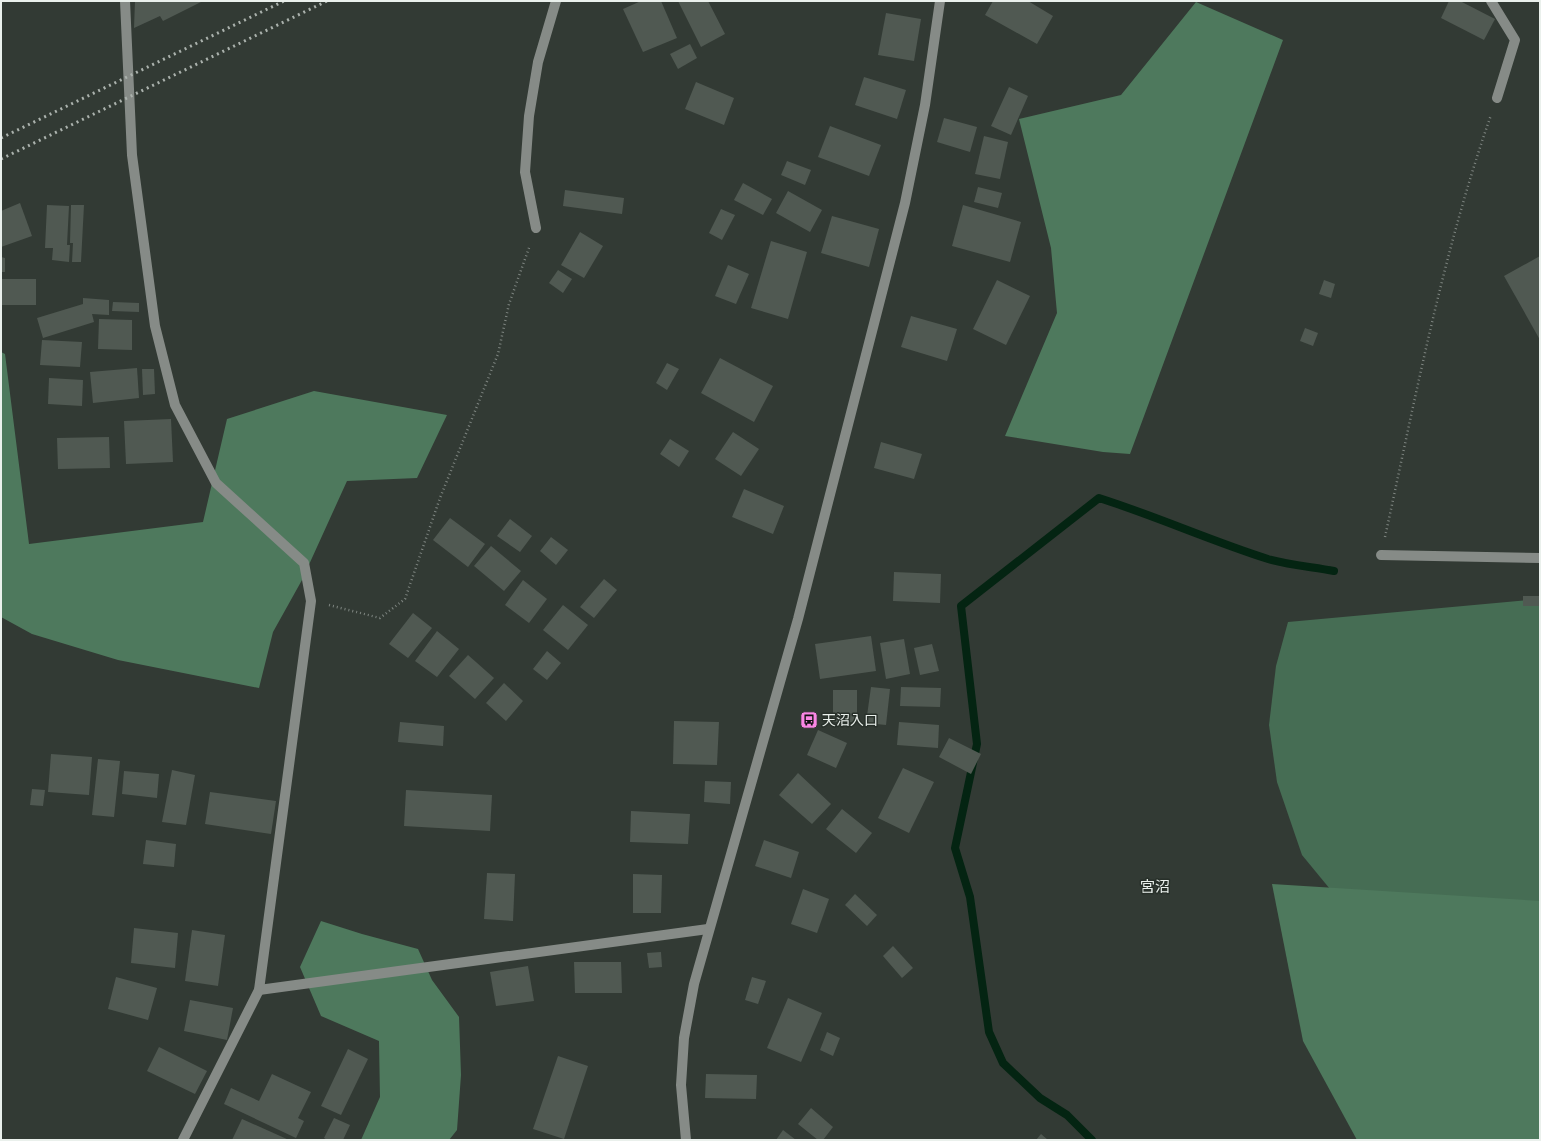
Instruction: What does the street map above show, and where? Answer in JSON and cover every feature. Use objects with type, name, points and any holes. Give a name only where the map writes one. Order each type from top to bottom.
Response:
[{"type":"street","points":[[125,1],[132,155],[155,326],[175,406],[216,483],[304,563],[312,601],[259,990],[183,1140]]},
{"type":"street","points":[[536,228],[525,172],[529,116],[538,62],[556,1]]},
{"type":"street","points":[[686,1140],[681,1086],[684,1038],[694,984],[708,929],[798,619],[903,210],[925,105],[940,1]]},
{"type":"street","points":[[1491,1],[1516,40],[1497,98]]},
{"type":"street","points":[[1381,555],[1540,558]]},
{"type":"street","points":[[259,990],[708,929]]},
{"type":"path","points":[[1381,555],[1444,272],[1481,144],[1497,98]]},
{"type":"path","points":[[312,601],[380,618],[405,598],[440,498],[498,354],[509,304],[536,228]]},
{"type":"green space","points":[[1196,2],[1283,40],[1130,454],[1103,452],[1005,436],[1057,313],[1051,248],[1019,119],[1121,95]]},
{"type":"green space","points":[[1,352],[5,354],[29,544],[203,522],[227,419],[314,391],[447,415],[417,478],[347,481],[302,580],[273,632],[259,688],[118,660],[32,634],[1,617]]},
{"type":"green space","points":[[1540,599],[1540,971],[1339,900],[1302,855],[1277,782],[1269,725],[1276,666],[1288,622]]},
{"type":"green space","points":[[1272,884],[1540,901],[1540,1140],[1357,1140],[1303,1041]]},
{"type":"green space","points":[[321,921],[418,949],[432,980],[459,1017],[461,1075],[457,1130],[449,1140],[361,1140],[380,1097],[379,1041],[321,1016],[300,967]]},
{"type":"building","points":[[135,1],[203,1],[163,21],[160,16],[134,28]]},
{"type":"building","points":[[641,1],[661,1],[677,38],[643,52],[623,9]]},
{"type":"building","points":[[678,1],[708,1],[725,34],[701,47]]},
{"type":"building","points":[[993,1],[1028,1],[1053,16],[1037,44],[985,15]]},
{"type":"building","points":[[1449,1],[1460,1],[1495,19],[1484,40],[1441,18]]},
{"type":"building","points":[[886,13],[921,19],[914,61],[878,55]]},
{"type":"building","points":[[690,44],[697,58],[678,69],[670,54]]},
{"type":"building","points":[[864,77],[906,90],[897,119],[855,105]]},
{"type":"building","points":[[696,82],[734,98],[724,125],[685,109]]},
{"type":"building","points":[[1009,87],[1028,96],[1011,135],[991,126]]},
{"type":"building","points":[[944,118],[977,127],[970,152],[937,142]]},
{"type":"building","points":[[830,126],[881,145],[869,176],[818,157]]},
{"type":"building","points":[[984,136],[1008,142],[1000,179],[975,174]]},
{"type":"building","points":[[787,161],[811,170],[805,185],[781,175]]},
{"type":"building","points":[[743,183],[772,199],[763,215],[734,200]]},
{"type":"building","points":[[978,187],[1002,193],[998,208],[974,202]]},
{"type":"building","points":[[565,190],[624,198],[622,214],[563,206]]},
{"type":"building","points":[[788,191],[822,210],[810,232],[776,213]]},
{"type":"building","points":[[20,203],[32,236],[1,247],[1,211]]},
{"type":"building","points":[[47,205],[69,206],[67,245],[70,245],[69,262],[52,260],[53,248],[45,248]]},
{"type":"building","points":[[71,205],[84,205],[81,262],[72,262],[73,243],[70,243]]},
{"type":"building","points":[[963,205],[1021,222],[1010,262],[952,246]]},
{"type":"building","points":[[721,209],[735,215],[722,240],[709,233]]},
{"type":"building","points":[[832,216],[879,229],[869,267],[821,253]]},
{"type":"building","points":[[580,232],[603,246],[584,278],[561,265]]},
{"type":"building","points":[[771,241],[807,252],[788,319],[751,308]]},
{"type":"building","points":[[1540,256],[1540,340],[1504,276]]},
{"type":"building","points":[[1,257],[5,258],[5,272],[1,272]]},
{"type":"building","points":[[728,265],[749,274],[736,304],[715,296]]},
{"type":"building","points":[[558,270],[572,279],[563,293],[549,283]]},
{"type":"building","points":[[1,279],[36,279],[36,305],[1,305]]},
{"type":"building","points":[[997,280],[1030,296],[1006,345],[973,329]]},
{"type":"building","points":[[1324,280],[1335,284],[1331,298],[1319,294]]},
{"type":"building","points":[[83,298],[109,300],[109,315],[92,314],[94,322],[43,338],[37,318],[83,304]]},
{"type":"building","points":[[113,302],[139,303],[139,312],[112,311]]},
{"type":"building","points":[[911,316],[957,329],[947,361],[901,347]]},
{"type":"building","points":[[99,319],[132,320],[132,350],[98,349]]},
{"type":"building","points":[[1305,328],[1318,333],[1313,346],[1300,341]]},
{"type":"building","points":[[42,340],[82,342],[80,367],[40,365]]},
{"type":"building","points":[[720,358],[773,386],[754,422],[701,393]]},
{"type":"building","points":[[667,363],[679,369],[667,390],[656,383]]},
{"type":"building","points":[[137,368],[139,398],[93,403],[90,372]]},
{"type":"building","points":[[142,369],[154,369],[155,394],[143,395]]},
{"type":"building","points":[[49,378],[83,380],[82,406],[48,404]]},
{"type":"building","points":[[171,419],[173,462],[126,464],[124,421]]},
{"type":"building","points":[[733,432],[759,449],[741,476],[715,459]]},
{"type":"building","points":[[109,437],[110,468],[58,469],[57,438]]},
{"type":"building","points":[[670,439],[689,451],[679,467],[660,454]]},
{"type":"building","points":[[881,442],[922,454],[914,479],[874,468]]},
{"type":"building","points":[[744,489],[784,506],[773,534],[732,517]]},
{"type":"building","points":[[450,518],[485,544],[468,567],[433,540]]},
{"type":"building","points":[[510,519],[532,536],[520,552],[497,536]]},
{"type":"building","points":[[551,537],[568,550],[556,565],[540,551]]},
{"type":"building","points":[[491,546],[521,571],[504,591],[474,566]]},
{"type":"building","points":[[894,572],[941,574],[940,603],[893,601]]},
{"type":"building","points":[[604,579],[617,590],[594,618],[580,607]]},
{"type":"building","points":[[523,580],[547,599],[529,623],[505,605]]},
{"type":"building","points":[[1523,596],[1540,596],[1540,606],[1523,606]]},
{"type":"building","points":[[563,605],[588,625],[568,650],[543,630]]},
{"type":"building","points":[[413,613],[432,628],[408,658],[389,644]]},
{"type":"building","points":[[437,631],[459,649],[437,677],[415,661]]},
{"type":"building","points":[[871,636],[876,671],[820,679],[815,644]]},
{"type":"building","points":[[904,639],[910,674],[886,679],[880,643]]},
{"type":"building","points":[[932,644],[939,671],[920,675],[914,648]]},
{"type":"building","points":[[547,651],[561,663],[547,680],[533,669]]},
{"type":"building","points":[[468,655],[494,678],[475,699],[449,676]]},
{"type":"building","points":[[504,683],[523,701],[506,721],[486,703]]},
{"type":"building","points":[[871,687],[890,689],[886,725],[866,723]]},
{"type":"building","points":[[901,687],[941,688],[940,707],[900,706]]},
{"type":"building","points":[[833,690],[857,690],[857,722],[833,722]]},
{"type":"building","points":[[674,721],[719,722],[717,765],[673,764]]},
{"type":"building","points":[[400,722],[444,726],[443,746],[398,742]]},
{"type":"building","points":[[899,722],[939,725],[938,748],[897,745]]},
{"type":"building","points":[[818,730],[847,743],[836,768],[807,755]]},
{"type":"building","points":[[949,738],[981,754],[971,774],[939,757]]},
{"type":"building","points":[[51,754],[92,757],[89,795],[48,792]]},
{"type":"building","points":[[98,759],[120,761],[114,817],[92,815]]},
{"type":"building","points":[[903,768],[934,782],[909,833],[878,818]]},
{"type":"building","points":[[172,770],[195,775],[186,825],[162,822]]},
{"type":"building","points":[[124,771],[159,774],[157,798],[122,794]]},
{"type":"building","points":[[798,773],[831,804],[812,824],[779,795]]},
{"type":"building","points":[[705,781],[731,782],[730,804],[704,802]]},
{"type":"building","points":[[32,789],[45,790],[43,806],[30,805]]},
{"type":"building","points":[[406,790],[492,795],[490,831],[404,826]]},
{"type":"building","points":[[210,792],[276,801],[271,834],[205,824]]},
{"type":"building","points":[[842,809],[872,833],[856,853],[826,829]]},
{"type":"building","points":[[631,811],[690,814],[688,844],[630,842]]},
{"type":"building","points":[[146,840],[176,844],[174,867],[143,864]]},
{"type":"building","points":[[764,840],[799,852],[791,878],[755,866]]},
{"type":"building","points":[[487,873],[515,874],[513,921],[484,919]]},
{"type":"building","points":[[633,874],[662,875],[661,913],[633,913]]},
{"type":"building","points":[[803,889],[829,899],[817,933],[791,924]]},
{"type":"building","points":[[855,894],[877,915],[867,926],[845,905]]},
{"type":"building","points":[[134,928],[178,933],[175,968],[131,963]]},
{"type":"building","points":[[192,930],[225,935],[218,986],[185,981]]},
{"type":"building","points":[[893,946],[913,968],[902,978],[883,956]]},
{"type":"building","points":[[661,952],[662,967],[649,968],[647,953]]},
{"type":"building","points":[[574,962],[621,962],[622,993],[575,993]]},
{"type":"building","points":[[528,966],[534,1001],[496,1006],[490,972]]},
{"type":"building","points":[[116,977],[157,988],[148,1020],[108,1009]]},
{"type":"building","points":[[752,977],[766,981],[758,1004],[745,1000]]},
{"type":"building","points":[[788,998],[822,1013],[801,1062],[767,1048]]},
{"type":"building","points":[[190,1000],[233,1008],[227,1040],[184,1031]]},
{"type":"building","points":[[827,1032],[840,1038],[833,1056],[820,1050]]},
{"type":"building","points":[[159,1047],[207,1071],[195,1094],[147,1071]]},
{"type":"building","points":[[348,1049],[368,1059],[341,1115],[321,1106]]},
{"type":"building","points":[[558,1056],[588,1066],[564,1139],[533,1129]]},
{"type":"building","points":[[272,1074],[311,1092],[298,1118],[304,1121],[296,1138],[224,1104],[231,1088],[259,1101]]},
{"type":"building","points":[[706,1074],[757,1075],[756,1099],[705,1098]]},
{"type":"building","points":[[811,1108],[833,1127],[823,1140],[818,1140],[798,1124]]},
{"type":"building","points":[[334,1118],[350,1125],[343,1140],[327,1140],[324,1138]]},
{"type":"building","points":[[242,1119],[289,1140],[232,1140]]},
{"type":"building","points":[[783,1130],[796,1140],[776,1140]]},
{"type":"building","points":[[1041,1134],[1048,1140],[1036,1140]]},
{"type":"waterway","points":[[1092,1140],[1067,1115],[1040,1098],[1003,1063],[989,1032],[970,897],[955,848],[977,744],[961,606],[1099,498],[1268,559],[1334,571]]},
{"type":"railway","points":[[1,138],[284,1]]},
{"type":"railway","points":[[1,159],[327,1]]},
{"type":"place","name":"天沼入口","points":[[809,720]]},
{"type":"district","name":"宮沼","points":[[1155,887]]}]
